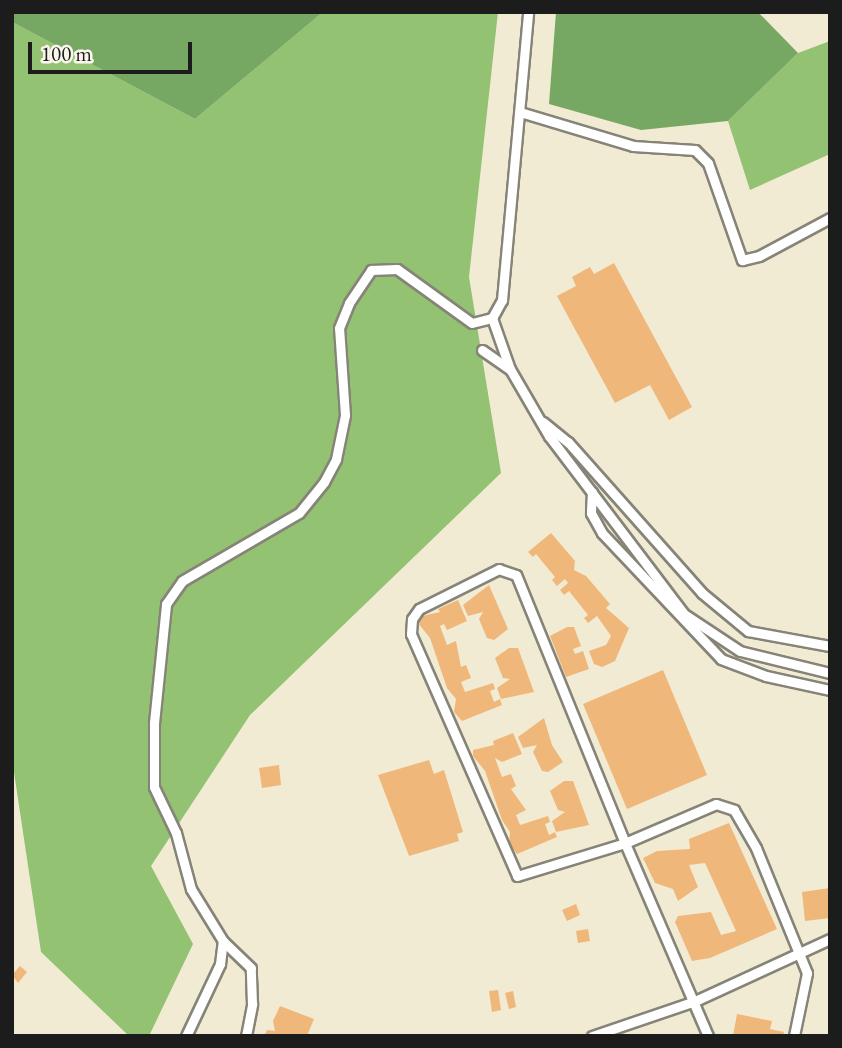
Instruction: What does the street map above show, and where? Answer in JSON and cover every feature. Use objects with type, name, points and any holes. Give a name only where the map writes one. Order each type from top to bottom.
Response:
[{"type":"street","points":[[246,1036],[252,1004],[251,968],[223,941],[191,889],[176,833],[154,787],[154,723],[166,604],[182,581],[299,513],[324,482],[336,459],[345,415],[339,328],[349,303],[371,270],[397,269],[472,323],[492,318],[502,300],[528,12]]},
{"type":"street","points":[[520,112],[633,146],[695,150],[708,163],[743,260],[759,256],[830,218]]},
{"type":"street","points":[[492,318],[510,369],[539,419],[684,614],[740,651],[830,673]]},
{"type":"street","points":[[482,350],[510,369]]},
{"type":"street","points":[[539,419],[568,442],[702,593],[748,631],[830,646]]},
{"type":"street","points":[[592,492],[591,513],[602,533],[720,660],[766,676],[830,690]]},
{"type":"street","points":[[708,1036],[695,1000],[625,843],[516,575],[499,569],[419,609],[412,619],[411,634],[517,876],[625,843],[716,804],[734,810],[756,848],[807,973],[794,1036]]},
{"type":"street","points":[[592,1036],[695,1000],[830,939]]},
{"type":"street","points":[[186,1036],[220,964],[223,941]]},
{"type":"green space","points":[[12,12],[323,12],[195,119],[12,22]]},
{"type":"green space","points":[[323,12],[498,12],[469,277],[501,473],[250,715],[151,866],[193,944],[149,1036],[129,1036],[41,952],[12,759],[12,22],[195,119]]},
{"type":"green space","points":[[556,12],[758,12],[798,53],[728,121],[641,130],[549,104]]},
{"type":"green space","points":[[830,41],[830,154],[750,190],[728,121],[798,53]]},
{"type":"building","points":[[614,263],[692,407],[669,420],[650,385],[615,403],[557,296],[576,286],[572,277],[590,267],[594,274]]},
{"type":"building","points":[[551,533],[575,561],[574,570],[586,576],[610,604],[606,608],[629,628],[615,661],[602,667],[594,664],[589,651],[606,645],[611,636],[597,616],[588,623],[584,618],[588,615],[569,591],[564,595],[560,590],[568,583],[565,579],[557,586],[552,580],[555,577],[536,554],[533,557],[528,552]]},
{"type":"building","points":[[489,585],[508,629],[494,640],[487,638],[479,619],[483,612],[468,616],[463,605]]},
{"type":"building","points":[[458,600],[467,621],[447,630],[444,624],[440,626],[447,645],[456,641],[461,667],[466,665],[471,678],[461,682],[465,692],[493,683],[495,689],[490,691],[494,702],[500,699],[502,705],[462,721],[454,712],[456,699],[447,688],[430,638],[418,623],[418,617],[440,612],[438,609]]},
{"type":"building","points":[[567,627],[574,627],[581,646],[573,649],[575,654],[583,651],[589,669],[566,677],[550,636]]},
{"type":"building","points":[[509,648],[518,648],[534,692],[501,699],[497,688],[510,679],[503,678],[495,658]]},
{"type":"building","points":[[663,670],[707,775],[627,809],[583,704]]},
{"type":"building","points":[[544,718],[552,745],[563,762],[548,772],[542,771],[533,752],[537,745],[523,748],[518,737]]},
{"type":"building","points":[[513,733],[522,754],[502,762],[495,758],[502,777],[511,774],[516,786],[511,789],[526,810],[516,815],[520,825],[548,816],[550,822],[545,824],[549,835],[555,832],[557,837],[517,854],[509,844],[510,832],[502,820],[485,771],[473,756],[473,750],[494,745],[493,741]]},
{"type":"building","points":[[429,760],[434,774],[444,770],[463,832],[457,834],[459,841],[409,856],[378,775]]},
{"type":"building","points":[[279,765],[281,785],[262,788],[259,768]]},
{"type":"building","points":[[564,781],[573,781],[589,825],[556,832],[552,821],[565,812],[558,810],[550,791]]},
{"type":"building","points":[[729,823],[777,929],[710,958],[692,961],[675,922],[678,916],[711,912],[721,935],[736,931],[705,863],[689,865],[698,887],[678,901],[673,889],[655,883],[643,858],[657,851],[690,849],[689,839]]},
{"type":"building","points":[[830,888],[830,918],[805,921],[802,892]]},
{"type":"building","points":[[576,904],[580,915],[567,921],[562,910]]},
{"type":"building","points":[[588,929],[590,941],[578,943],[576,931]]},
{"type":"building","points":[[20,966],[27,972],[18,983],[12,975]]},
{"type":"building","points":[[498,990],[501,1010],[492,1012],[489,991]]},
{"type":"building","points":[[513,991],[516,1007],[509,1009],[505,993]]},
{"type":"building","points":[[280,1006],[314,1019],[307,1036],[264,1036],[267,1030],[275,1031],[273,1021]]},
{"type":"building","points":[[737,1014],[772,1021],[770,1029],[784,1032],[783,1036],[733,1036]]}]
